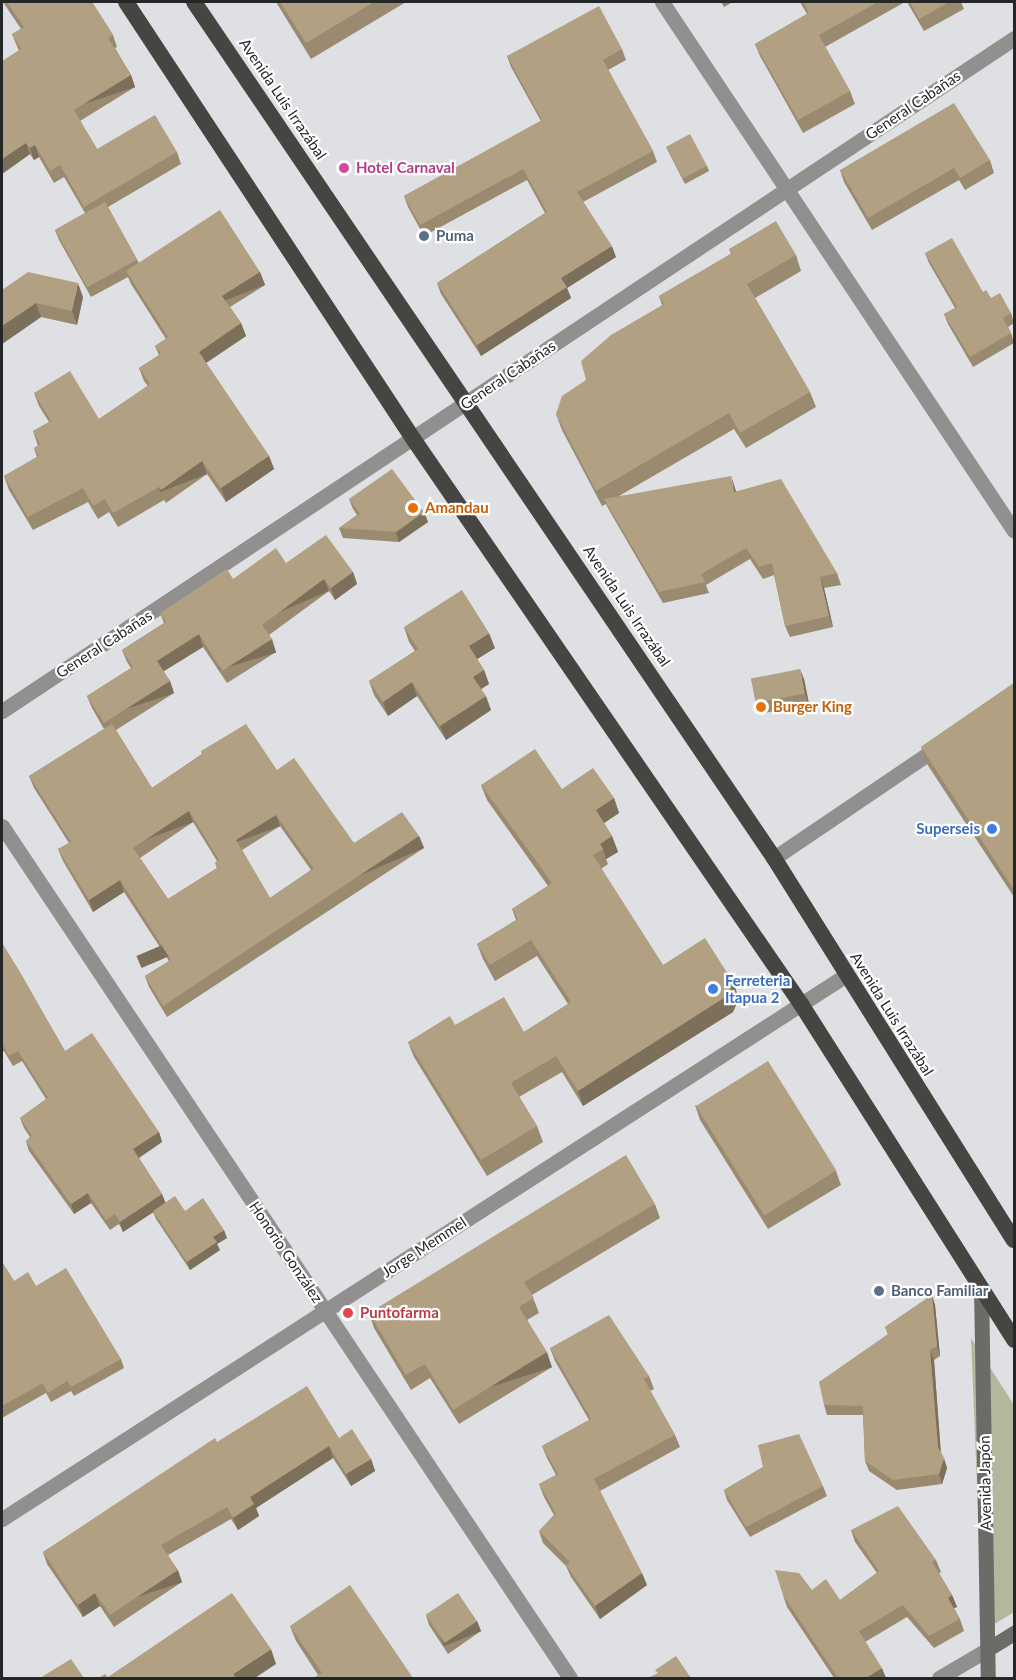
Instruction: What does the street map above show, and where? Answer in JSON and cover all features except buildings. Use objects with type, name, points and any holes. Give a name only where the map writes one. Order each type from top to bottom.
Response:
[{"type":"highway","points":[[126,2],[414,440],[801,1004],[1014,1340]]},
{"type":"highway","name":"Avenida Luis Irrazábal","points":[[194,2],[468,402],[774,858],[1014,1240]]},
{"type":"main road","name":"Avenida Japón","points":[[981,1288],[988,1678]]},
{"type":"main road","points":[[988,1649],[1014,1633]]},
{"type":"street","points":[[662,2],[1014,531]]},
{"type":"street","name":"General Cabañas","points":[[2,711],[414,440],[1014,38]]},
{"type":"street","points":[[774,858],[957,734]]},
{"type":"street","name":"Honorio González","points":[[2,826],[570,1678]]},
{"type":"street","name":"Jorge Memmel","points":[[2,1519],[846,975]]},
{"type":"street","points":[[939,1678],[988,1649]]},
{"type":"green space","points":[[971,1338],[1014,1405],[1014,1612],[983,1631]]},
{"type":"place","name":"Hotel Carnaval","points":[[344,168]]},
{"type":"place","name":"Puma","points":[[424,236]]},
{"type":"place","name":"Amandau","points":[[413,508]]},
{"type":"place","name":"Burger King","points":[[761,707]]},
{"type":"place","name":"Superseis","points":[[992,829]]},
{"type":"place","name":"Ferreteria Itapua 2","points":[[713,989]]},
{"type":"place","name":"Banco Familiar","points":[[879,1291]]},
{"type":"place","name":"Puntofarma","points":[[348,1313]]}]
